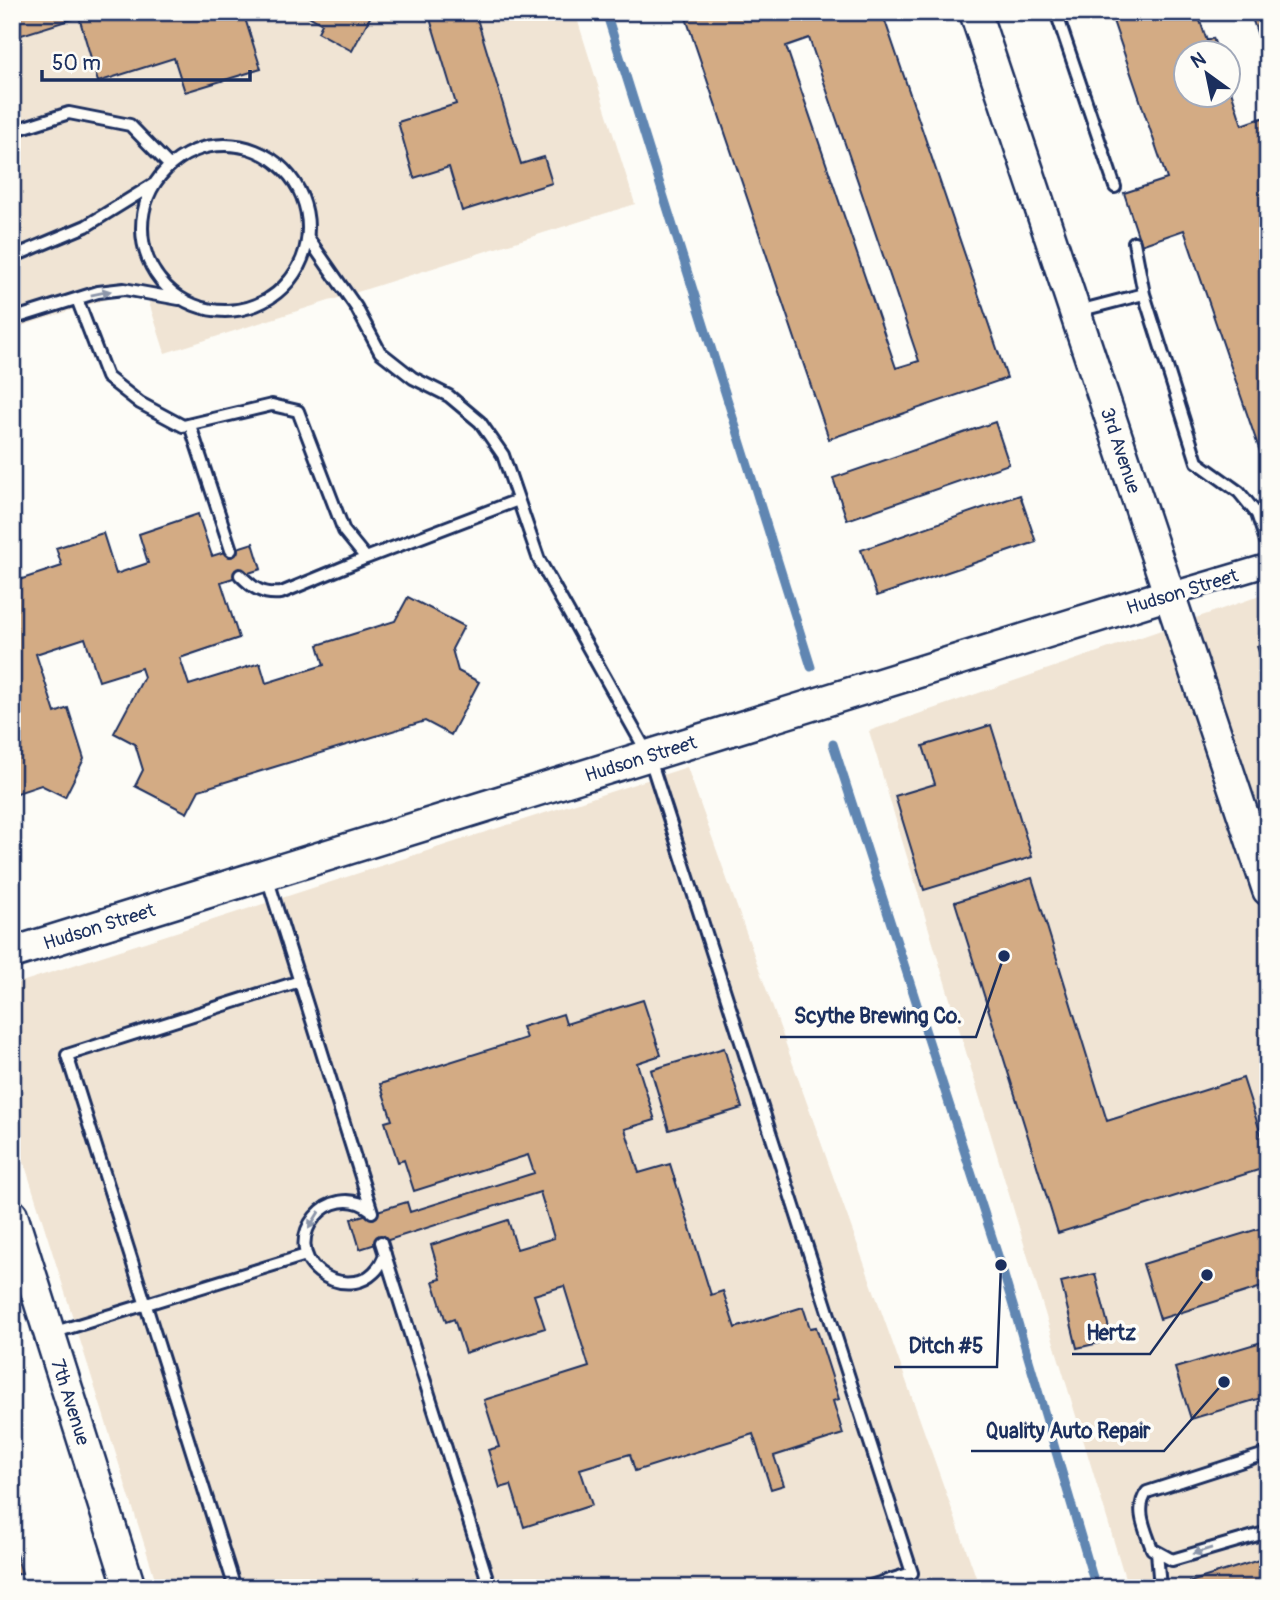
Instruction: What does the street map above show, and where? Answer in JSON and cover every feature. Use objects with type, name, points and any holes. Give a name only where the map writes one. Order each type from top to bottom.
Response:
[{"type":"street","name":"3rd Avenue","points":[[975,12],[1268,890]]},
{"type":"street","name":"Hudson Street","points":[[12,953],[1268,565]]},
{"type":"street","name":"7th Avenue","points":[[12,1215],[130,1588]]},
{"type":"lane","points":[[1056,12],[1115,187]]},
{"type":"lane","points":[[12,131],[69,113],[130,125],[170,166]]},
{"type":"lane","points":[[12,319],[98,292],[124,289],[180,299],[215,311],[252,307],[269,299],[284,287],[303,256],[308,238],[308,219],[296,184],[284,169],[269,158],[253,150],[234,146],[198,150],[170,166],[154,184],[142,219],[146,256],[154,273],[180,299]]},
{"type":"lane","points":[[12,257],[86,226],[154,184]]},
{"type":"lane","points":[[308,238],[356,307],[380,352],[413,378],[449,396],[480,422],[503,455],[539,560],[649,756],[912,1573],[864,1588]]},
{"type":"lane","points":[[1134,242],[1144,294],[1197,462],[1239,492],[1257,514],[1268,547]]},
{"type":"lane","points":[[1075,312],[1144,294]]},
{"type":"lane","points":[[77,299],[107,377],[140,403],[183,426],[272,405],[298,411],[344,531],[366,558]]},
{"type":"lane","points":[[190,425],[231,550]]},
{"type":"lane","points":[[240,575],[267,595],[281,593],[518,500]]},
{"type":"lane","points":[[266,874],[372,1211],[365,1205],[350,1201],[334,1202],[320,1210],[309,1223],[305,1238],[306,1255],[314,1269],[327,1279],[342,1283],[359,1282],[373,1274],[385,1254]]},
{"type":"lane","points":[[235,1588],[67,1055],[300,981]]},
{"type":"lane","points":[[381,1242],[490,1588]]},
{"type":"lane","points":[[50,1334],[306,1255]]},
{"type":"lane","points":[[1268,1453],[1147,1492],[1141,1500],[1141,1515],[1152,1549],[1172,1560],[1268,1532]]},
{"type":"lane","points":[[1157,1552],[1160,1588]]},
{"type":"shaded area","points":[[12,12],[575,12],[635,204],[165,353],[144,287],[12,329]]},
{"type":"shaded area","points":[[1268,593],[1268,1588],[1128,1588],[869,731]]},
{"type":"shaded area","points":[[687,767],[980,1588],[158,1588],[12,1124],[12,985]]},
{"type":"building","points":[[12,12],[243,12],[261,69],[185,92],[174,58],[98,82],[79,17],[12,38]]},
{"type":"building","points":[[302,12],[373,12],[352,51],[318,32],[322,24]]},
{"type":"building","points":[[428,12],[475,12],[521,164],[544,157],[552,183],[462,211],[449,167],[414,178],[398,122],[456,104]]},
{"type":"building","points":[[684,12],[882,12],[1007,378],[829,439]],"holes":[[[809,38],[919,361],[896,368],[786,46]]]},
{"type":"building","points":[[1110,12],[1197,12],[1206,38],[1172,38],[1172,108],[1237,108],[1242,125],[1268,116],[1268,475],[1184,230],[1141,245],[1124,193],[1167,179]]},
{"type":"building","points":[[1250,12],[1268,12],[1268,65]]},
{"type":"building","points":[[995,422],[1009,464],[847,520],[833,478]]},
{"type":"building","points":[[1020,495],[1036,542],[877,596],[861,550]]},
{"type":"building","points":[[198,514],[212,556],[253,543],[261,569],[221,582],[239,638],[180,658],[189,685],[260,663],[266,683],[324,665],[318,645],[395,621],[408,597],[464,626],[452,649],[458,671],[479,682],[451,735],[425,721],[199,790],[187,813],[135,786],[143,770],[135,744],[114,733],[144,677],[141,668],[99,681],[85,638],[36,654],[55,713],[68,708],[84,759],[65,797],[41,785],[17,793],[12,798],[12,579],[13,582],[62,566],[56,548],[103,533],[116,574],[148,563],[139,534]]},
{"type":"building","points":[[1268,642],[1268,680],[1257,646]]},
{"type":"building","points":[[991,725],[1032,857],[924,890],[895,796],[935,784],[923,746]]},
{"type":"building","points":[[1032,878],[1107,1121],[1243,1078],[1268,1156],[1268,1167],[1058,1233],[955,902]]},
{"type":"building","points":[[643,1000],[661,1055],[637,1063],[655,1120],[625,1129],[639,1173],[670,1164],[711,1295],[723,1291],[735,1328],[803,1307],[810,1328],[816,1327],[839,1399],[833,1401],[843,1434],[774,1456],[784,1485],[771,1489],[753,1434],[635,1471],[630,1454],[580,1469],[592,1505],[524,1527],[511,1485],[500,1488],[488,1450],[499,1447],[484,1400],[589,1367],[564,1286],[534,1295],[545,1328],[465,1353],[454,1319],[446,1322],[433,1281],[441,1279],[431,1245],[508,1220],[517,1249],[554,1238],[540,1192],[360,1249],[351,1219],[407,1202],[410,1212],[534,1173],[528,1155],[414,1191],[404,1160],[398,1162],[385,1122],[392,1120],[380,1084],[526,1038],[522,1027],[563,1014],[566,1024]]},
{"type":"building","points":[[724,1048],[742,1108],[669,1130],[651,1070]]},
{"type":"building","points":[[1268,1226],[1268,1285],[1160,1319],[1143,1264]]},
{"type":"building","points":[[1095,1274],[1112,1340],[1077,1348],[1061,1282]]},
{"type":"building","points":[[1268,1340],[1268,1396],[1191,1419],[1175,1368]]},
{"type":"building","points":[[12,1541],[22,1573],[12,1576]]},
{"type":"building","points":[[1268,1557],[1268,1588],[1192,1588],[1190,1582]]},
{"type":"waterway","points":[[606,12],[811,667]]},
{"type":"waterway","points":[[833,744],[1001,1265],[1096,1588]]},
{"type":"place","name":"Scythe Brewing Co.","points":[[1004,956]]},
{"type":"place","name":"Ditch #5","points":[[1001,1265]]},
{"type":"place","name":"Hertz","points":[[1207,1275]]},
{"type":"place","name":"Quality Auto Repair","points":[[1224,1382]]}]
